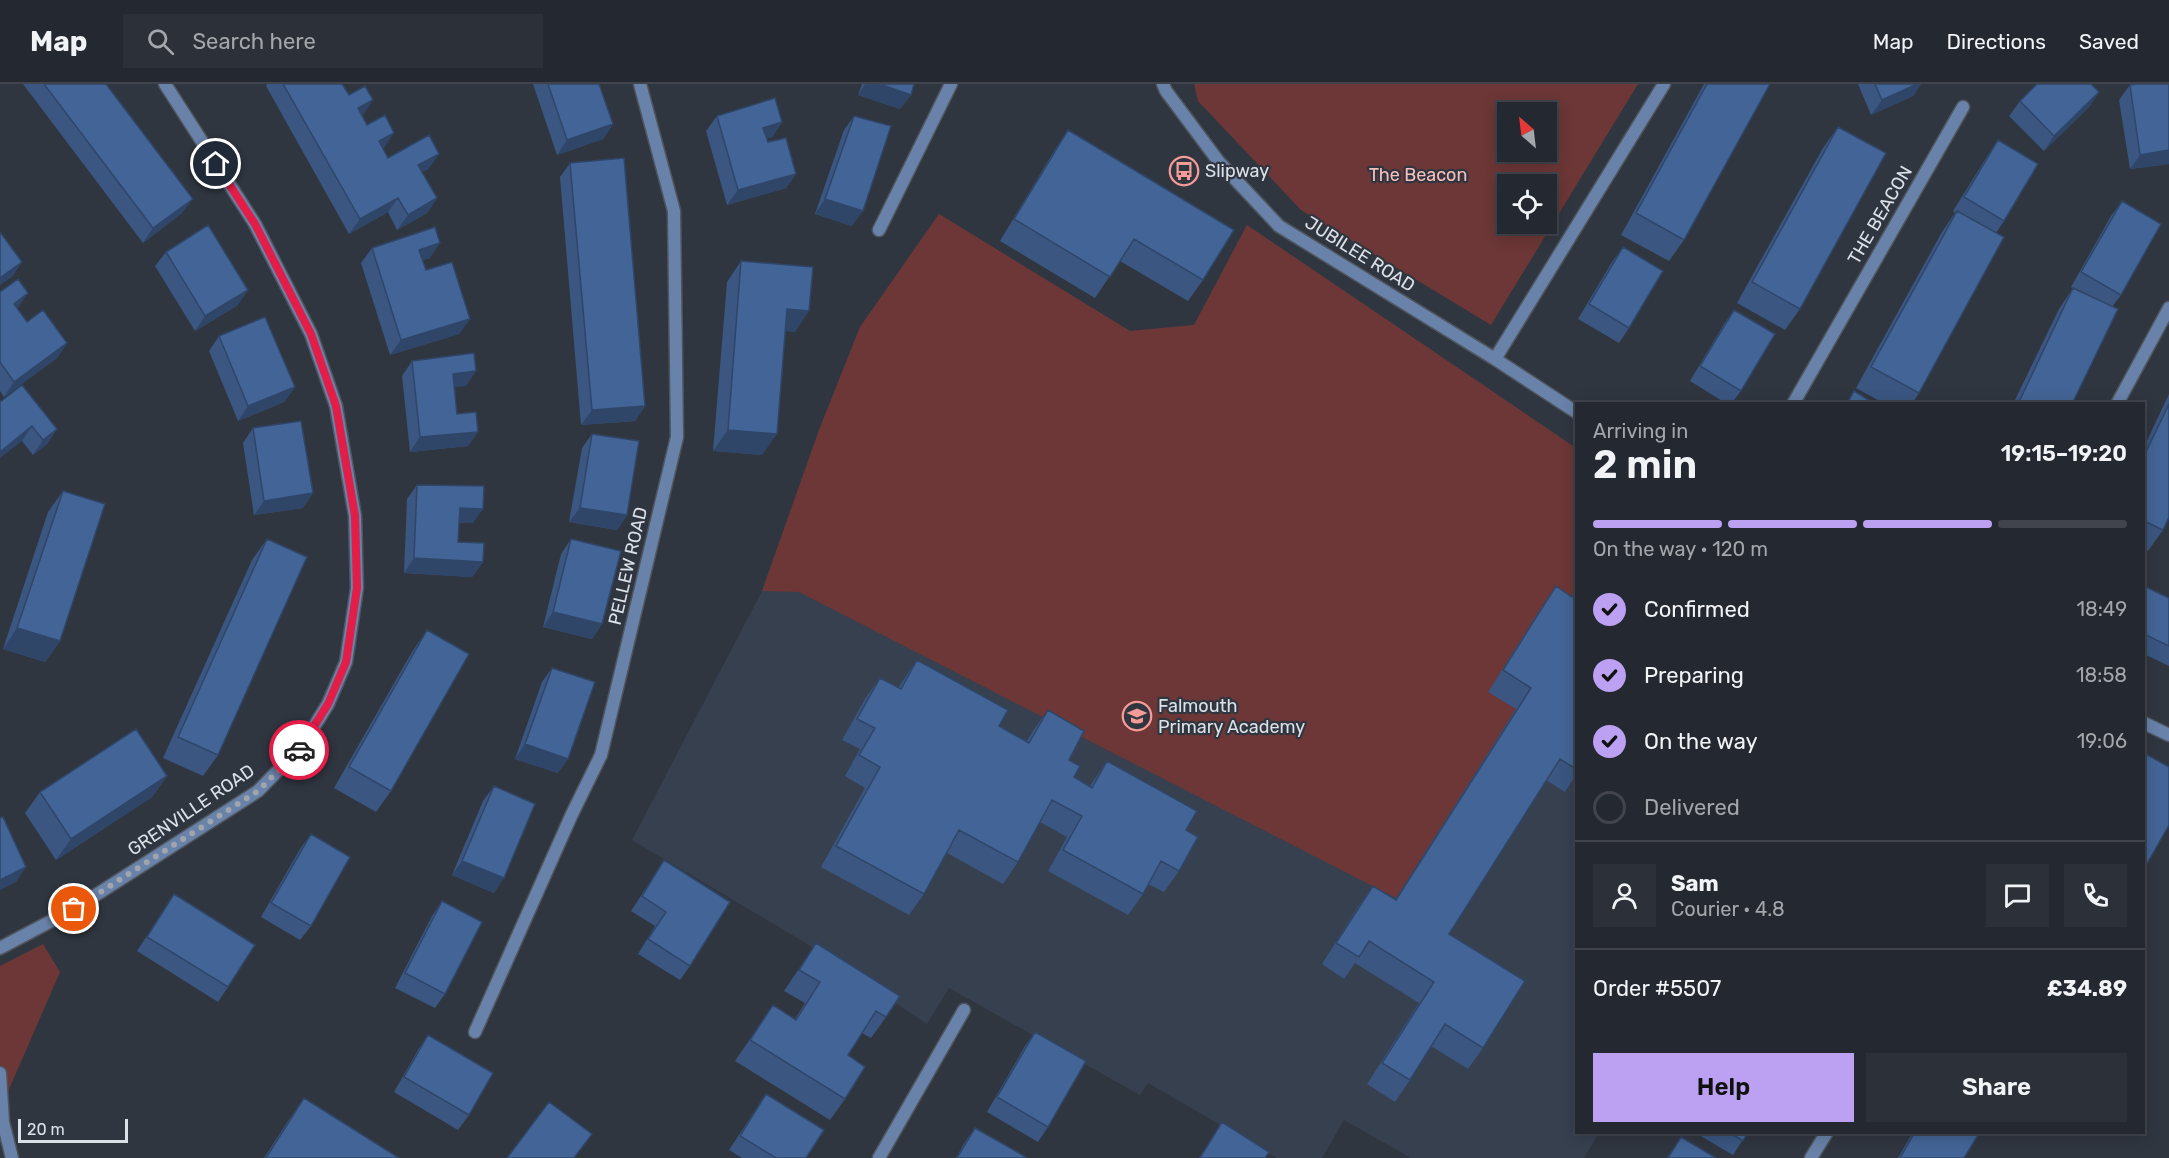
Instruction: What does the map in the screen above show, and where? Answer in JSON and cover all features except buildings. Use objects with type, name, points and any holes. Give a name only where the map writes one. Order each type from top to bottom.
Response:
[{"type":"street","name":"GRENVILLE ROAD","points":[[0,948],[74,909],[258,791],[302,746],[328,704],[346,662],[357,588],[355,516],[336,406],[311,334],[255,224],[165,84]]},
{"type":"street","name":"PELLEW ROAD","points":[[475,1032],[572,814],[601,756],[677,437],[674,211],[640,84]]},
{"type":"street","points":[[879,230],[951,84]]},
{"type":"street","name":"JUBILEE ROAD","points":[[1163,84],[1166,92],[1219,162],[1279,226],[1495,359],[1575,411]]},
{"type":"street","points":[[1495,359],[1664,84]]},
{"type":"street","name":"THE BEACON","points":[[1793,402],[1963,107]]},
{"type":"street","points":[[2118,402],[2169,308]]},
{"type":"street","points":[[2145,723],[2169,735]]},
{"type":"street","points":[[879,1158],[964,1010]]},
{"type":"street","points":[[0,1073],[3,1122],[12,1158]]},
{"type":"street","points":[[1811,1158],[1826,1134]]},
{"type":"shaded area","name":"Falmouth Primary Academy","points":[[939,214],[1130,331],[1194,325],[1247,225],[1575,447],[1575,1134],[1598,1134],[1584,1158],[1411,1158],[1344,1120],[1322,1158],[1277,1158],[1148,1083],[1140,1095],[949,988],[927,1024],[804,942],[632,840],[762,591],[819,430],[860,327]]},
{"type":"green space","name":"The Beacon","points":[[1194,84],[1638,84],[1557,217],[1557,174],[1497,174],[1497,234],[1547,234],[1491,325],[1301,210],[1198,101]]},
{"type":"green space","points":[[939,214],[1130,331],[1194,325],[1247,225],[1575,447],[1575,590],[1558,618],[1541,608],[1489,691],[1516,709],[1396,898],[799,592],[762,591],[819,430],[860,327]]},
{"type":"green space","points":[[43,944],[60,972],[0,1110],[0,966]]},
{"type":"way so far","points":[[74,909],[258,791],[299,750]]},
{"type":"place","name":"Slipway","points":[[1184,171]]},
{"type":"place","name":"Falmouth Primary Academy","points":[[1137,716]]},
{"type":"route","points":[[216,164],[255,224],[311,334],[336,406],[355,516],[357,588],[346,662],[328,704],[299,750]]}]
